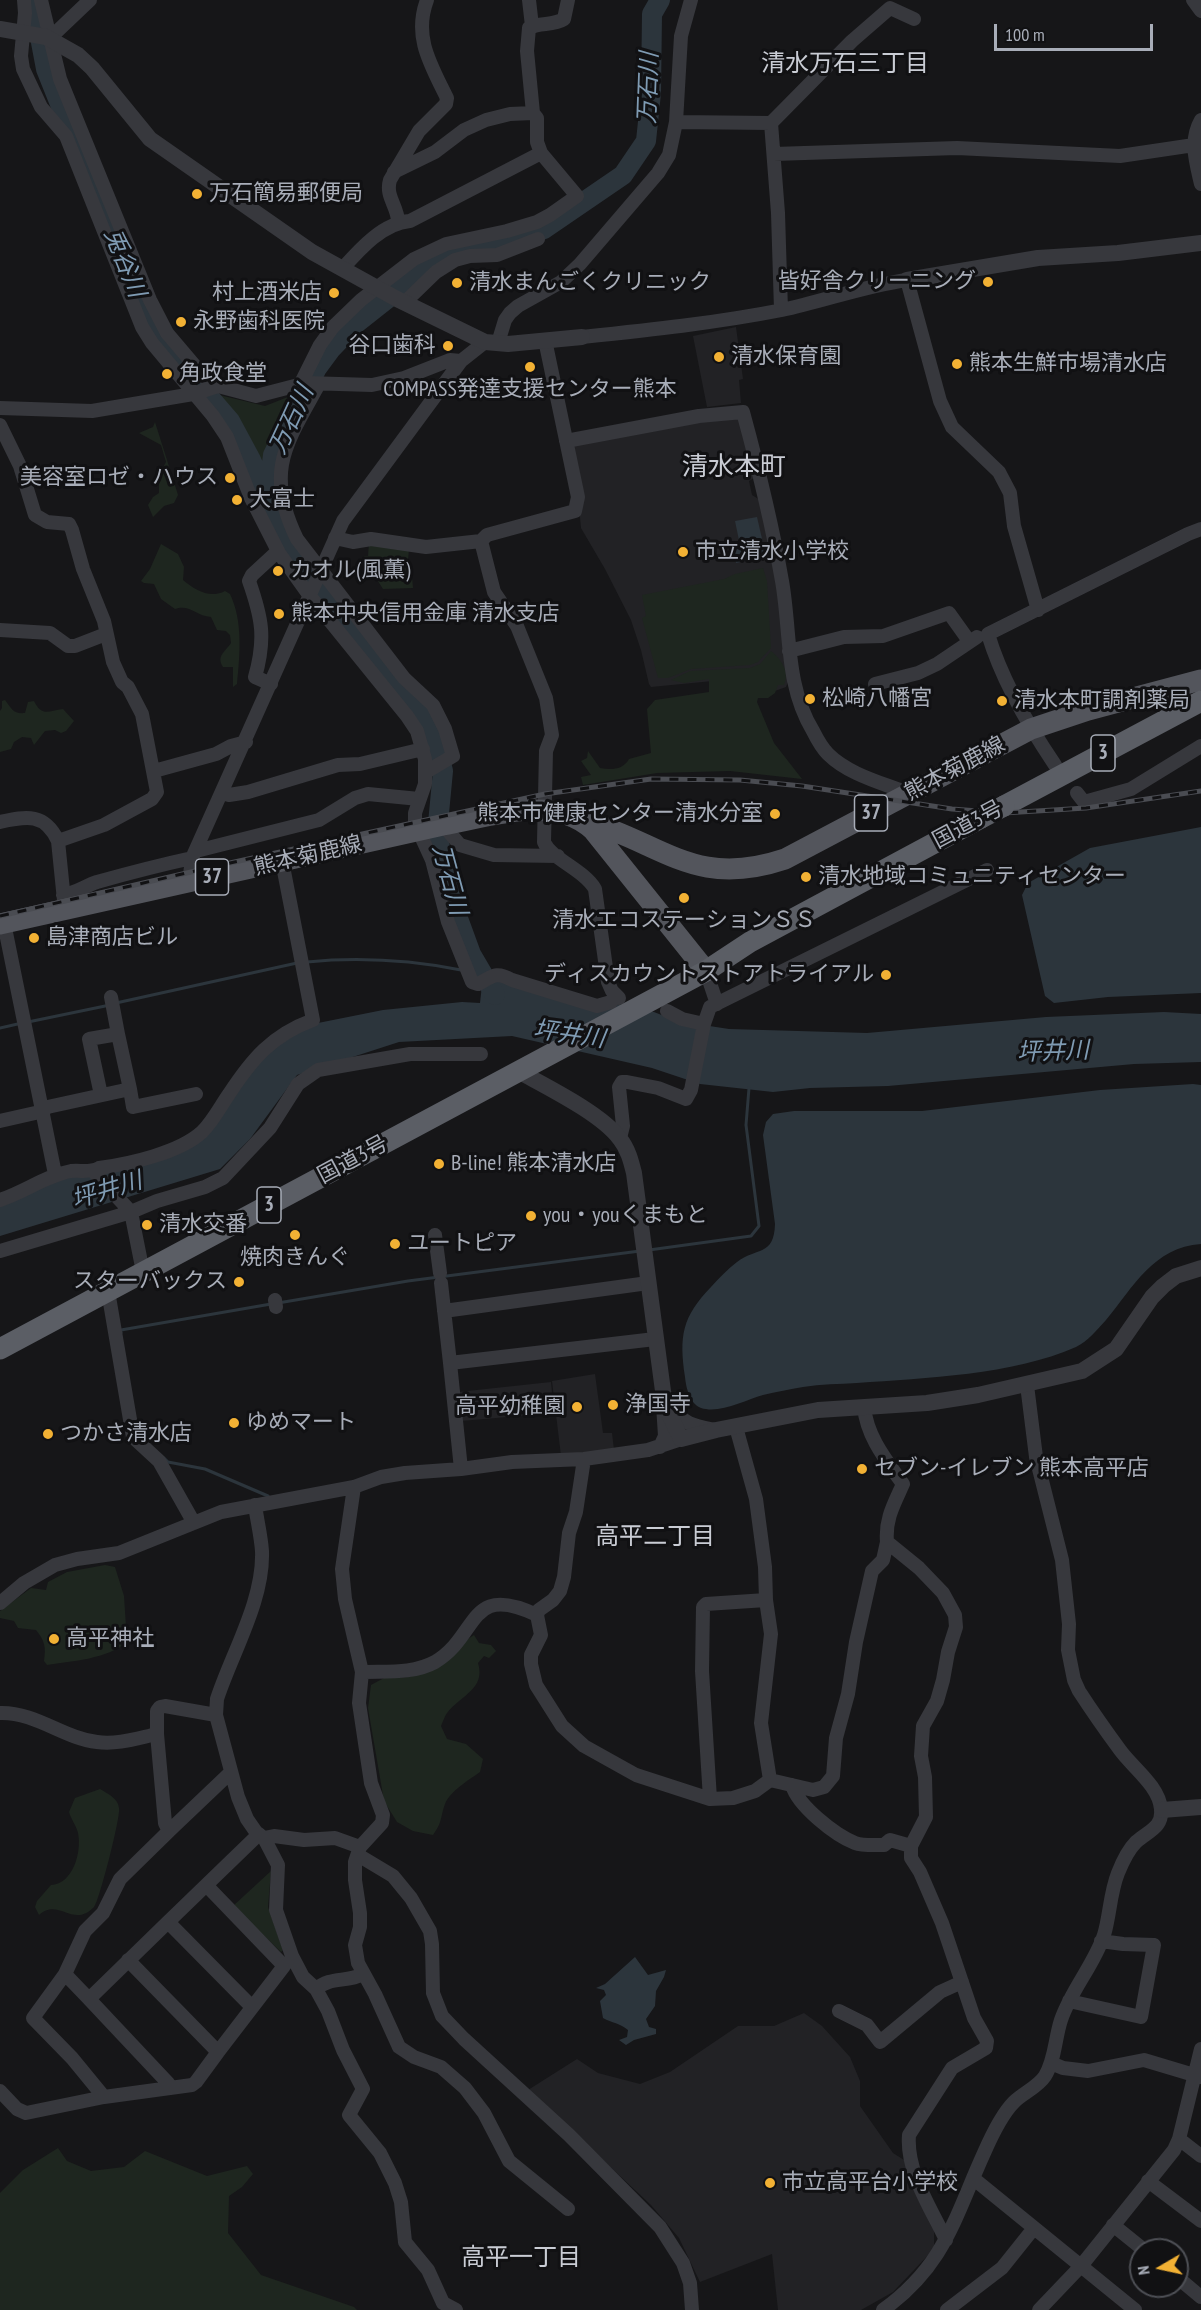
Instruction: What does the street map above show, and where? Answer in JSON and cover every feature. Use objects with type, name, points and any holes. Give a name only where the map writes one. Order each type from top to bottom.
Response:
[{"type":"highway","name":"国道3号","points":[[0,1349],[529,1066],[619,1002],[753,953],[793,933],[1201,701]]},
{"type":"highway","name":"国道3号","points":[[1002,813],[1201,714]]},
{"type":"main road","name":"熊本菊鹿線","points":[[2,923],[64,902],[189,882],[508,812],[546,811],[582,820],[603,826],[690,864],[712,869],[744,869],[767,865],[785,859],[1031,729],[1088,710],[1201,680]]},
{"type":"main road","points":[[582,820],[706,971]]},
{"type":"street","points":[[24,0],[60,79],[157,318],[206,379],[205,391],[213,416],[227,437],[251,498],[278,552],[417,731],[428,771],[415,813],[428,829],[460,845],[494,855],[558,856]]},
{"type":"street","points":[[38,35],[41,0]]},
{"type":"street","points":[[90,0],[38,35],[21,56],[23,69],[41,107],[66,136],[142,327],[205,391]]},
{"type":"street","points":[[398,222],[398,216],[387,188],[419,131],[446,104],[447,98],[423,48],[423,16],[427,0]]},
{"type":"street","points":[[428,771],[453,756],[437,712],[404,678],[320,572],[297,539],[285,515],[281,466],[284,449],[310,383],[320,345],[333,327],[361,300],[379,290],[414,259],[431,250],[461,240],[521,228],[550,216],[577,196],[540,153],[537,142],[537,118],[533,113],[527,51],[527,33],[532,26],[529,0]]},
{"type":"street","points":[[532,26],[559,22],[564,19],[568,0]]},
{"type":"street","points":[[492,343],[510,313],[518,306],[551,290],[567,276],[611,229],[658,173],[669,155],[676,122],[681,36],[691,0]]},
{"type":"street","points":[[1193,0],[1201,11]]},
{"type":"street","points":[[676,122],[771,123],[883,13],[890,8],[914,20]]},
{"type":"street","points":[[0,29],[38,35],[78,55],[92,68],[150,140],[312,252],[400,301],[492,343]]},
{"type":"street","points":[[394,172],[435,152],[464,130],[486,120],[510,114],[533,113]]},
{"type":"street","points":[[1201,120],[1194,134],[1201,184]]},
{"type":"street","points":[[771,123],[781,310]]},
{"type":"street","points":[[774,154],[957,148],[1120,156],[1194,145]]},
{"type":"street","points":[[343,268],[366,243],[398,222],[410,221],[540,153]]},
{"type":"street","points":[[400,301],[455,260],[470,256],[497,255],[538,239]]},
{"type":"street","points":[[189,882],[194,853],[246,742],[335,538],[374,478],[461,361],[492,343],[582,337],[703,323],[781,310],[873,286],[1038,258],[1118,254],[1201,243]]},
{"type":"street","points":[[907,280],[940,401],[952,427],[999,472],[1010,493],[1014,526],[1038,610]]},
{"type":"street","points":[[335,538],[353,542],[371,539],[426,547],[482,541],[487,535],[575,511],[578,498],[545,340]]},
{"type":"street","points":[[0,408],[92,411],[205,391],[256,396],[310,383],[372,385],[404,378],[450,360],[461,361]]},
{"type":"street","points":[[566,441],[699,416],[743,411],[759,471],[776,551],[794,688],[804,715],[827,753],[839,763],[910,794]]},
{"type":"street","points":[[0,425],[20,466],[35,515],[47,522],[69,524],[72,530],[83,569],[104,621],[113,662],[122,682],[128,687],[142,714],[157,792],[152,799],[104,825],[58,840]]},
{"type":"street","points":[[875,684],[918,673],[937,664],[969,641],[1038,610],[1201,529]]},
{"type":"street","points":[[428,829],[441,900],[472,982],[478,984],[502,974],[512,980],[597,1006],[619,1002],[608,982],[595,889],[590,881],[547,849],[544,842],[546,751],[552,735],[546,698],[517,626],[495,592],[482,541]]},
{"type":"street","points":[[271,684],[255,677],[261,654],[261,616],[249,581],[252,575],[278,552]]},
{"type":"street","points":[[789,651],[836,639],[883,636],[949,613],[969,641]]},
{"type":"street","points":[[0,630],[50,633],[68,646],[75,646],[106,634]]},
{"type":"street","points":[[988,634],[1003,673],[1031,729],[1055,765]]},
{"type":"street","points":[[154,771],[216,754],[231,746],[246,742]]},
{"type":"street","points":[[1077,793],[1084,802],[1131,789],[1201,746]]},
{"type":"street","points":[[222,793],[229,795],[248,792],[338,765],[360,764],[423,750]]},
{"type":"street","points":[[64,902],[92,884],[200,850],[296,828],[319,820],[355,798],[368,794],[419,799]]},
{"type":"street","points":[[0,822],[35,817],[46,824],[58,840],[64,902]]},
{"type":"street","points":[[627,872],[628,853],[643,845]]},
{"type":"street","points":[[95,1174],[99,1168],[118,1165],[183,1145],[200,1133],[211,1121],[256,1056],[281,1035],[313,1020],[282,861]]},
{"type":"street","points":[[620,1138],[623,1126],[619,1087],[622,1082],[658,1088],[686,1099],[691,1090],[710,1007],[987,870]]},
{"type":"street","points":[[2,923],[55,1174]]},
{"type":"street","points":[[706,971],[717,1004]]},
{"type":"street","points":[[111,998],[133,1107],[196,1094]]},
{"type":"street","points":[[667,1011],[704,1028]]},
{"type":"street","points":[[101,1095],[89,1039],[118,1034]]},
{"type":"street","points":[[0,1251],[128,1208],[205,1187],[223,1178],[270,1128],[298,1084],[318,1070],[410,1054],[481,1054]]},
{"type":"street","points":[[529,1066],[620,1138],[629,1156],[634,1173],[663,1391],[666,1407],[681,1439]]},
{"type":"street","points":[[0,1121],[130,1089]]},
{"type":"street","points":[[0,1200],[55,1174],[78,1170],[95,1174],[128,1208],[143,1272]]},
{"type":"street","points":[[435,1235],[461,1469]]},
{"type":"street","points":[[0,1603],[24,1583],[55,1565],[77,1559],[119,1553],[221,1512],[354,1487],[381,1477],[512,1462],[584,1459],[660,1447],[716,1430],[798,1413],[927,1403],[1027,1385],[1082,1371],[1116,1349],[1163,1286],[1176,1276],[1201,1268]]},
{"type":"street","points":[[444,1311],[648,1283]]},
{"type":"street","points":[[108,1291],[134,1437],[159,1461],[194,1523]]},
{"type":"street","points":[[450,1363],[655,1339]]},
{"type":"street","points":[[883,2310],[903,2295],[926,2272],[946,2240],[984,2153],[1012,2103],[1044,2078],[1051,2063],[1061,2019],[1101,1941],[1117,1874],[1136,1842],[1156,1829],[1162,1810],[1158,1796],[1109,1735],[1074,1680],[1068,1650],[1069,1624],[1062,1560],[1036,1457],[1027,1385]]},
{"type":"street","points":[[663,1391],[679,1419],[716,1430]]},
{"type":"street","points":[[660,1447],[665,1436],[663,1391]]},
{"type":"street","points":[[584,1459],[576,1512],[568,1533],[564,1577],[560,1591],[553,1600],[539,1610],[537,1615],[541,1635],[531,1655],[534,1680],[562,1726],[584,1746],[618,1766],[670,1787],[710,1799],[733,1798],[754,1791],[770,1780],[813,1790],[824,1787],[833,1776],[836,1738],[848,1694],[856,1642],[872,1571],[883,1560],[888,1516],[903,1484],[871,1437],[864,1407]]},
{"type":"street","points":[[736,1427],[756,1499],[765,1567],[766,1600],[771,1634],[761,1723],[770,1780]]},
{"type":"street","points":[[354,1487],[342,1569],[349,1622],[362,1672],[359,1703],[371,1783],[383,1815],[382,1823],[359,1851],[355,1862],[360,1912],[360,1928],[355,1952],[363,1974],[375,1994],[399,2047],[414,2057],[441,2067],[465,2088],[483,2113],[509,2161],[567,2209]]},
{"type":"street","points":[[255,1505],[262,1552],[259,1582],[252,1608],[217,1699],[216,1714],[231,1772],[247,1819],[262,1836],[278,1865],[276,1910],[288,1961]]},
{"type":"street","points":[[886,1542],[919,1568],[943,1593],[955,1615],[956,1628],[937,1701],[923,1726],[921,1756],[926,1777],[926,1817],[911,1846],[911,1858],[920,1872],[942,1923],[974,2018],[987,2041],[986,2048],[952,2068],[909,2135],[908,2145],[912,2167],[946,2240]]},
{"type":"street","points":[[710,1799],[702,1671],[703,1607],[706,1604],[766,1600]]},
{"type":"street","points":[[362,1672],[415,1670],[434,1662],[454,1645],[473,1617],[488,1606],[496,1604],[515,1606],[537,1615]]},
{"type":"street","points":[[169,1831],[165,1822],[157,1734],[158,1711],[160,1707],[165,1706],[216,1714]]},
{"type":"street","points":[[0,1713],[31,1716],[79,1737],[98,1742],[122,1741],[157,1734]]},
{"type":"street","points":[[104,2097],[72,2058],[33,2018],[65,1974],[85,1931],[103,1913],[120,1879],[231,1772]]},
{"type":"street","points":[[792,1785],[803,1804],[840,1836],[857,1844],[884,1845],[890,1840],[911,1846]]},
{"type":"street","points":[[1162,1810],[1201,1806]]},
{"type":"street","points":[[89,1999],[168,1922],[262,1836],[304,1840],[335,1838],[359,1851],[402,1886],[430,1931],[433,1993],[442,2016],[464,2040],[569,2135],[660,2227],[683,2263],[690,2283],[692,2310]]},
{"type":"street","points":[[207,1886],[315,1989],[363,2089],[349,2115],[380,2153],[395,2183],[401,2202],[405,2242],[428,2270],[443,2304],[456,2310]]},
{"type":"street","points":[[168,1922],[252,2007]]},
{"type":"street","points":[[1069,2001],[1141,2018],[1154,1945],[1101,1941]]},
{"type":"street","points":[[128,1960],[218,2052]]},
{"type":"street","points":[[0,2091],[16,2109],[26,2113],[196,2082],[288,1961]]},
{"type":"street","points":[[65,1974],[171,2088]]},
{"type":"street","points":[[315,1989],[324,1981],[356,1978],[363,1974]]},
{"type":"street","points":[[839,2011],[867,2025],[880,2043],[940,1992],[962,1982]]},
{"type":"street","points":[[1039,2310],[1081,2266],[1174,2150],[1198,2076],[1201,2049]]},
{"type":"street","points":[[1051,2063],[1063,2068],[1088,2071],[1144,2060],[1198,2076]]},
{"type":"street","points":[[1179,2139],[1201,2156]]},
{"type":"street","points":[[974,2179],[1081,2266],[1117,2305],[1134,2310]]},
{"type":"street","points":[[1148,2181],[1201,2221]]},
{"type":"street","points":[[1113,2225],[1129,2238]]},
{"type":"street","points":[[947,2310],[1002,2268],[1034,2228]]},
{"type":"street","points":[[1189,2287],[1201,2297]]},
{"type":"shaded area","name":"清水保育園","points":[[736,327],[743,379],[739,380],[741,403],[707,407],[693,336]]},
{"type":"shaded area","points":[[219,395],[265,406],[293,395],[297,397],[269,453],[265,479],[263,479],[238,421]]},
{"type":"shaded area","name":"市立清水小学校","points":[[740,417],[754,478],[749,481],[752,495],[760,500],[775,565],[788,682],[786,687],[772,692],[723,680],[651,687],[631,620],[581,528],[573,444],[655,428]]},
{"type":"shaded area","points":[[155,422],[178,495],[174,503],[164,506],[153,517],[148,505],[159,493],[159,475],[166,462],[161,445],[139,433],[153,427]]},
{"type":"shaded area","points":[[369,542],[409,548],[407,576],[412,577],[413,588],[383,589],[365,561],[364,556],[368,556]]},
{"type":"shaded area","points":[[161,544],[178,554],[184,567],[183,580],[188,584],[208,594],[225,591],[230,594],[237,615],[240,638],[237,684],[233,687],[233,667],[223,667],[220,660],[231,643],[230,635],[226,631],[217,630],[211,617],[185,608],[175,609],[161,599],[154,584],[141,581],[150,569]]},
{"type":"shaded area","points":[[763,568],[767,581],[771,648],[758,662],[750,665],[691,669],[668,678],[658,678],[642,618],[646,616],[642,595],[724,579],[735,574]]},
{"type":"shaded area","points":[[771,651],[784,666],[786,680],[784,685],[778,685],[775,693],[768,698],[758,698],[757,702],[774,743],[802,779],[730,771],[657,773],[583,785],[581,777],[591,775],[581,761],[587,758],[588,751],[600,768],[608,769],[620,767],[629,759],[651,753],[647,709],[655,700],[709,692],[709,679],[684,683],[671,680],[690,671],[750,668],[760,664]]},
{"type":"shaded area","points":[[5,700],[18,713],[25,713],[28,702],[34,701],[43,711],[63,709],[74,721],[66,731],[61,733],[55,730],[45,731],[34,745],[31,738],[22,737],[14,742],[11,749],[0,752],[0,711],[2,701]]},
{"type":"shaded area","name":"高平幼稚園","points":[[595,1374],[603,1433],[612,1433],[614,1450],[561,1456],[552,1381]]},
{"type":"shaded area","points":[[551,1382],[554,1413],[461,1421],[458,1392]]},
{"type":"shaded area","points":[[105,1565],[115,1567],[124,1596],[127,1642],[119,1648],[100,1656],[47,1665],[44,1661],[44,1644],[36,1630],[18,1628],[14,1621],[0,1618],[0,1611],[31,1588],[46,1590],[48,1582],[67,1572]]},
{"type":"shaded area","points":[[474,1635],[479,1643],[491,1645],[496,1651],[489,1658],[484,1656],[478,1663],[480,1672],[475,1686],[447,1713],[441,1726],[447,1739],[466,1744],[483,1759],[480,1772],[460,1786],[447,1799],[440,1823],[433,1835],[413,1831],[397,1822],[384,1801],[368,1708],[371,1685],[384,1678],[410,1677]]},
{"type":"shaded area","points":[[100,1789],[117,1802],[119,1814],[97,1902],[86,1913],[79,1915],[53,1909],[46,1910],[39,1915],[35,1907],[37,1901],[51,1885],[65,1879],[77,1858],[78,1833],[69,1812],[75,1798]]},
{"type":"shaded area","points":[[271,1871],[268,1907],[283,1950],[281,1952],[233,1906]]},
{"type":"shaded area","name":"市立高平台小学校","points":[[804,2013],[822,2026],[850,2057],[860,2081],[860,2106],[893,2153],[904,2160],[934,2225],[934,2249],[893,2292],[861,2310],[778,2310],[772,2254],[700,2282],[679,2238],[651,2205],[528,2090],[577,2059],[598,2073],[640,2084],[670,2072],[738,2026],[774,2026]]},
{"type":"shaded area","points":[[58,2148],[67,2161],[91,2171],[124,2167],[145,2151],[207,2176],[247,2166],[253,2174],[242,2187],[229,2196],[228,2233],[261,2275],[357,2310],[0,2310],[0,2193],[23,2170]]},
{"type":"water","points":[[757,517],[766,556],[736,563],[733,547],[740,545],[735,521]]},
{"type":"water","points":[[1201,827],[1201,993],[1108,997],[1054,1003],[1045,996],[1022,895],[1028,883],[1090,848]]},
{"type":"water","name":"坪井川","points":[[501,979],[654,1012],[677,1021],[729,1029],[867,1033],[1046,1017],[1164,1012],[1201,1014],[1201,1062],[1134,1064],[888,1086],[810,1088],[773,1092],[700,1084],[652,1068],[512,1036],[399,1042],[297,1075],[250,1139],[220,1169],[0,1236],[0,1205],[40,1185],[184,1148],[256,1062],[284,1037],[313,1024],[383,1010],[462,1002],[480,1003],[482,985]]},
{"type":"water","points":[[1201,1085],[1201,1244],[1170,1252],[1157,1261],[1136,1282],[1099,1328],[1080,1345],[1024,1364],[997,1369],[940,1377],[810,1386],[763,1395],[716,1409],[701,1408],[691,1399],[682,1350],[688,1318],[701,1298],[724,1274],[744,1257],[768,1247],[774,1234],[775,1224],[763,1135],[766,1122],[773,1114],[794,1111],[922,1111],[1100,1090]]},
{"type":"water","points":[[635,1957],[648,1975],[666,1970],[656,1991],[655,2006],[646,2019],[649,2027],[656,2029],[656,2034],[634,2040],[626,2045],[619,2040],[627,2037],[628,2030],[603,2018],[600,2001],[606,1995],[604,1990],[596,1988],[605,1984]]},
{"type":"waterway","name":"万石川","points":[[33,0],[46,69],[140,304],[162,342],[230,421],[251,460],[292,551],[401,686],[426,723],[436,743],[443,771],[437,834],[452,902],[471,954],[495,995]]},
{"type":"waterway","name":"万石川","points":[[268,497],[273,455],[317,368],[353,326],[430,263],[453,251],[521,237],[544,229],[623,175],[646,141],[651,93],[652,14],[660,0]]},
{"type":"waterway","points":[[307,962],[384,960],[461,970]]},
{"type":"waterway","points":[[116,1003],[297,963]]},
{"type":"waterway","points":[[28,1022],[110,1005]]},
{"type":"waterway","points":[[0,1028],[22,1023]]},
{"type":"waterway","points":[[649,1250],[751,1236],[759,1226],[746,1125],[749,1088]]},
{"type":"waterway","points":[[278,1303],[408,1281],[640,1251]]},
{"type":"waterway","points":[[121,1333],[121,1330],[271,1304]]},
{"type":"waterway","points":[[164,1458],[168,1462],[205,1469],[268,1496]]},
{"type":"railway","points":[[0,916],[545,794],[651,779],[740,780],[802,786],[952,809],[1004,813],[1086,808],[1201,791]]},
{"type":"place","name":"万石簡易郵便局","points":[[197,194]]},
{"type":"place","name":"皆好舎クリーニング","points":[[988,282]]},
{"type":"place","name":"清水まんごくクリニック","points":[[457,283]]},
{"type":"place","name":"村上酒米店","points":[[334,293]]},
{"type":"place","name":"永野歯科医院","points":[[181,322]]},
{"type":"place","name":"谷口歯科","points":[[448,346]]},
{"type":"place","name":"清水保育園","points":[[719,357]]},
{"type":"place","name":"熊本生鮮市場清水店","points":[[957,364]]},
{"type":"place","name":"COMPASS発達支援センター熊本","points":[[530,367]]},
{"type":"place","name":"角政食堂","points":[[167,374]]},
{"type":"place","name":"美容室ロゼ・ハウス","points":[[230,478]]},
{"type":"place","name":"大富士","points":[[237,500]]},
{"type":"place","name":"市立清水小学校","points":[[683,552]]},
{"type":"place","name":"カオル(風薫)","points":[[278,571]]},
{"type":"place","name":"熊本中央信用金庫 清水支店","points":[[279,614]]},
{"type":"place","name":"松崎八幡宮","points":[[810,699]]},
{"type":"place","name":"清水本町調剤薬局","points":[[1002,701]]},
{"type":"place","name":"熊本市健康センター清水分室","points":[[775,814]]},
{"type":"place","name":"清水地域コミュニティセンター","points":[[806,877]]},
{"type":"place","name":"清水エコステーションＳＳ","points":[[684,898]]},
{"type":"place","name":"島津商店ビル","points":[[34,938]]},
{"type":"place","name":"ディスカウントストアトライアル","points":[[886,975]]},
{"type":"place","name":"B-line! 熊本清水店","points":[[439,1164]]},
{"type":"place","name":"you・youくまもと","points":[[531,1216]]},
{"type":"place","name":"清水交番","points":[[147,1225]]},
{"type":"place","name":"焼肉きんぐ","points":[[295,1235]]},
{"type":"place","name":"ユートピア","points":[[395,1244]]},
{"type":"place","name":"スターバックス","points":[[239,1282]]},
{"type":"place","name":"浄国寺","points":[[613,1405]]},
{"type":"place","name":"高平幼稚園","points":[[577,1407]]},
{"type":"place","name":"ゆめマート","points":[[234,1423]]},
{"type":"place","name":"つかさ清水店","points":[[48,1434]]},
{"type":"place","name":"セブン-イレブン 熊本高平店","points":[[862,1469]]},
{"type":"place","name":"高平神社","points":[[54,1639]]},
{"type":"place","name":"市立高平台小学校","points":[[770,2183]]},
{"type":"district","name":"清水万石三丁目","points":[[845,64]]},
{"type":"district","name":"清水本町","points":[[734,468]]},
{"type":"district","name":"高平二丁目","points":[[655,1537]]},
{"type":"district","name":"高平一丁目","points":[[521,2258]]},
{"type":"water label","name":"兎谷川","points":[[124,263]]}]
